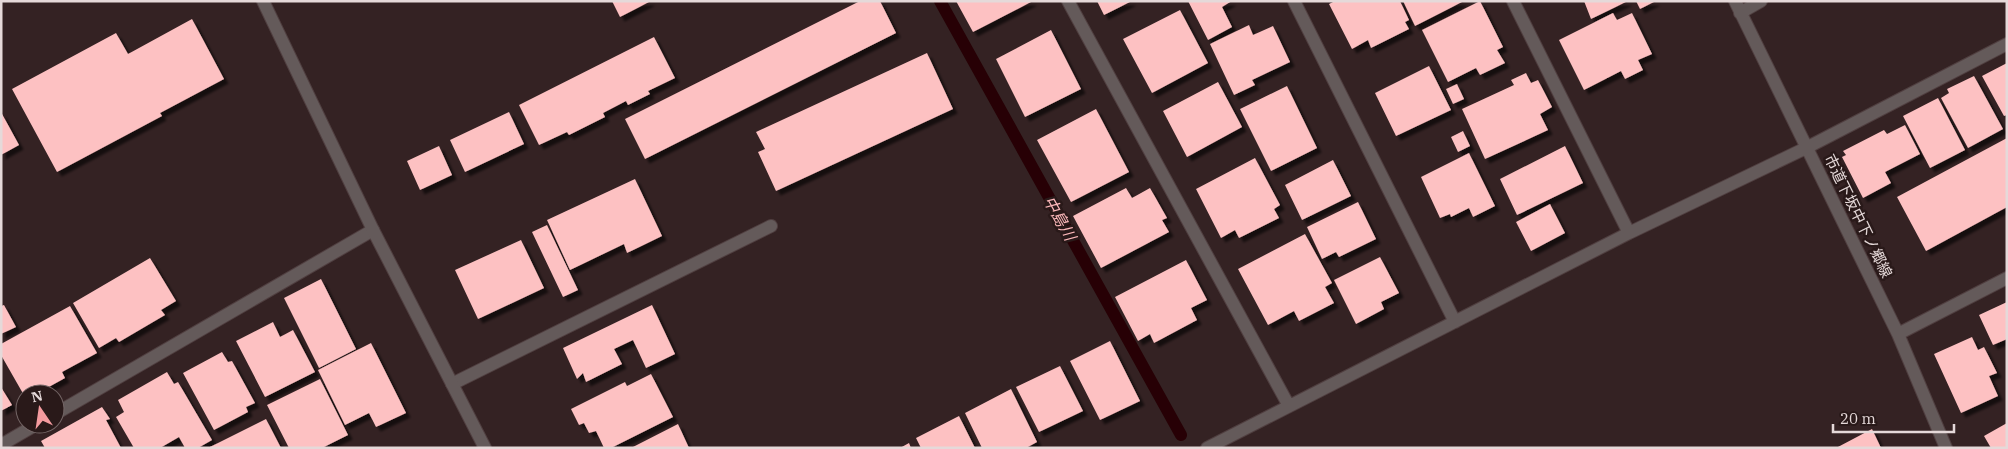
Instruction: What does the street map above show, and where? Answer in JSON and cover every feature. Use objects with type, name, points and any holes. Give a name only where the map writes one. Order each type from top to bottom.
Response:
[{"type":"street","points":[[263,1],[481,446]]},
{"type":"street","points":[[1068,1],[1289,406]]},
{"type":"street","points":[[1294,1],[1455,322]]},
{"type":"street","points":[[1513,1],[1629,233]]},
{"type":"street","points":[[1738,7],[1761,1]]},
{"type":"street","name":"市道下坂中下ノ郷線","points":[[1738,7],[1898,334],[1946,448]]},
{"type":"street","points":[[1207,448],[1629,233],[1806,148],[2007,44]]},
{"type":"street","points":[[452,384],[771,226]]},
{"type":"street","points":[[65,408],[374,230]]},
{"type":"street","points":[[1898,334],[2007,278]]},
{"type":"street","points":[[1,445],[20,434]]},
{"type":"building","points":[[612,1],[651,1],[620,17]]},
{"type":"building","points":[[860,1],[880,1],[896,33],[645,159],[625,119]]},
{"type":"building","points":[[956,1],[1033,1],[973,32]]},
{"type":"building","points":[[1097,1],[1132,1],[1104,15]]},
{"type":"building","points":[[1188,1],[1232,1],[1222,7],[1232,27],[1208,40]]},
{"type":"building","points":[[1335,1],[1400,1],[1409,20],[1405,22],[1409,29],[1371,48],[1368,40],[1352,49],[1329,4]]},
{"type":"building","points":[[1403,1],[1464,1],[1415,26]]},
{"type":"building","points":[[1480,1],[1503,47],[1497,50],[1505,63],[1480,75],[1476,68],[1448,82],[1422,30]]},
{"type":"building","points":[[1584,1],[1628,1],[1591,19]]},
{"type":"building","points":[[1636,1],[1656,1],[1640,9]]},
{"type":"building","points":[[1180,10],[1208,63],[1152,93],[1123,39]]},
{"type":"building","points":[[1613,13],[1617,20],[1632,13],[1652,54],[1638,60],[1643,70],[1625,79],[1621,71],[1584,90],[1559,40]]},
{"type":"building","points":[[192,19],[224,79],[160,113],[162,116],[57,172],[12,89],[116,33],[128,54]]},
{"type":"building","points":[[1249,25],[1253,35],[1273,26],[1290,62],[1252,80],[1255,85],[1234,95],[1210,44]]},
{"type":"building","points":[[1051,30],[1081,89],[1025,117],[996,59]]},
{"type":"building","points":[[654,37],[675,78],[648,91],[650,94],[628,105],[626,101],[603,113],[605,117],[569,135],[567,132],[539,145],[519,105]]},
{"type":"building","points":[[927,53],[953,109],[776,191],[758,152],[765,149],[756,132]]},
{"type":"building","points":[[2007,63],[2007,115],[2004,116],[1982,76]]},
{"type":"building","points":[[1429,66],[1451,110],[1396,136],[1375,93]]},
{"type":"building","points":[[1526,73],[1531,83],[1538,80],[1552,107],[1540,114],[1548,130],[1485,159],[1462,109],[1514,85],[1511,80]]},
{"type":"building","points":[[1974,76],[2003,129],[1968,148],[1941,98],[1949,93],[1947,89]]},
{"type":"building","points":[[1218,82],[1242,127],[1187,157],[1163,111]]},
{"type":"building","points":[[1457,84],[1464,99],[1453,104],[1446,89]]},
{"type":"building","points":[[1287,86],[1317,148],[1271,171],[1240,109]]},
{"type":"building","points":[[1938,98],[1965,150],[1930,168],[1903,116]]},
{"type":"building","points":[[1096,109],[1129,172],[1071,202],[1037,140]]},
{"type":"building","points":[[1,112],[19,145],[1,155]]},
{"type":"building","points":[[509,112],[524,144],[465,172],[450,140]]},
{"type":"building","points":[[1905,125],[1920,154],[1885,172],[1891,183],[1863,198],[1842,157],[1846,155],[1843,151],[1884,130],[1887,134]]},
{"type":"building","points":[[1463,131],[1470,146],[1458,152],[1451,137]]},
{"type":"building","points":[[2007,138],[2007,207],[1926,251],[1897,197]]},
{"type":"building","points":[[439,146],[452,175],[420,190],[407,161]]},
{"type":"building","points":[[1565,146],[1583,183],[1517,215],[1500,179]]},
{"type":"building","points":[[1469,153],[1495,206],[1473,217],[1469,208],[1451,217],[1450,214],[1440,218],[1421,177]]},
{"type":"building","points":[[1255,158],[1280,205],[1274,209],[1279,218],[1239,238],[1235,230],[1221,238],[1196,189]]},
{"type":"building","points":[[1333,160],[1351,196],[1302,220],[1285,185]]},
{"type":"building","points":[[635,179],[662,236],[627,253],[624,244],[570,270],[547,220]]},
{"type":"building","points":[[1126,188],[1132,198],[1150,188],[1167,218],[1162,220],[1169,232],[1101,268],[1073,216]]},
{"type":"building","points":[[1358,202],[1376,239],[1339,257],[1336,252],[1322,259],[1307,227]]},
{"type":"building","points":[[1550,204],[1565,233],[1531,251],[1516,222]]},
{"type":"building","points":[[547,225],[578,290],[563,297],[532,232]]},
{"type":"building","points":[[1305,234],[1332,283],[1325,287],[1334,303],[1299,321],[1294,311],[1268,325],[1238,269]]},
{"type":"building","points":[[521,240],[544,288],[478,319],[455,270]]},
{"type":"building","points":[[1380,257],[1399,293],[1381,302],[1384,309],[1356,324],[1334,280]]},
{"type":"building","points":[[150,258],[176,301],[161,310],[165,315],[119,342],[116,338],[99,348],[73,303]]},
{"type":"building","points":[[1186,260],[1207,300],[1191,308],[1197,320],[1154,343],[1150,334],[1138,341],[1115,297]]},
{"type":"building","points":[[321,279],[356,349],[319,368],[284,298]]},
{"type":"building","points":[[2007,302],[2007,339],[1993,345],[1979,315]]},
{"type":"building","points":[[4,305],[16,327],[1,334],[1,306]]},
{"type":"building","points":[[652,305],[675,354],[646,368],[633,340],[614,349],[622,364],[586,382],[583,373],[577,379],[563,348]]},
{"type":"building","points":[[70,306],[97,353],[62,372],[65,378],[54,384],[18,384],[1,355],[1,344]]},
{"type":"building","points":[[273,322],[280,337],[293,330],[315,372],[265,397],[236,341]]},
{"type":"building","points":[[1972,337],[1978,350],[1984,347],[1997,373],[1989,376],[1998,396],[1961,413],[1934,354]]},
{"type":"building","points":[[1110,341],[1140,401],[1100,420],[1070,361]]},
{"type":"building","points":[[371,343],[406,413],[376,427],[369,413],[345,425],[318,370]]},
{"type":"building","points":[[222,352],[228,362],[232,361],[255,403],[246,407],[248,412],[214,430],[183,373]]},
{"type":"building","points":[[1060,366],[1083,411],[1039,432],[1016,387]]},
{"type":"building","points":[[167,372],[174,384],[178,382],[212,440],[198,448],[185,448],[179,437],[160,448],[134,448],[116,417],[124,412],[118,400]]},
{"type":"building","points":[[651,374],[673,417],[611,448],[604,448],[596,431],[589,433],[584,423],[579,425],[571,409],[625,382],[627,386]]},
{"type":"building","points":[[320,379],[348,435],[322,448],[289,448],[267,405]]},
{"type":"building","points":[[1,387],[12,405],[1,411]]},
{"type":"building","points":[[1011,389],[1037,442],[1026,448],[982,448],[965,413]]},
{"type":"building","points":[[102,407],[110,419],[106,420],[121,448],[45,448],[41,441],[54,434],[65,434],[65,428]]},
{"type":"building","points":[[959,416],[975,448],[921,448],[916,438]]},
{"type":"building","points":[[266,419],[281,448],[208,448]]},
{"type":"building","points":[[2007,423],[2007,448],[1991,448],[1984,436]]},
{"type":"building","points":[[678,424],[689,448],[631,448]]},
{"type":"building","points":[[1872,429],[1881,448],[1836,448]]},
{"type":"building","points":[[909,443],[911,448],[900,448]]},
{"type":"waterway","name":"中島川","points":[[940,1],[1181,435]]}]
